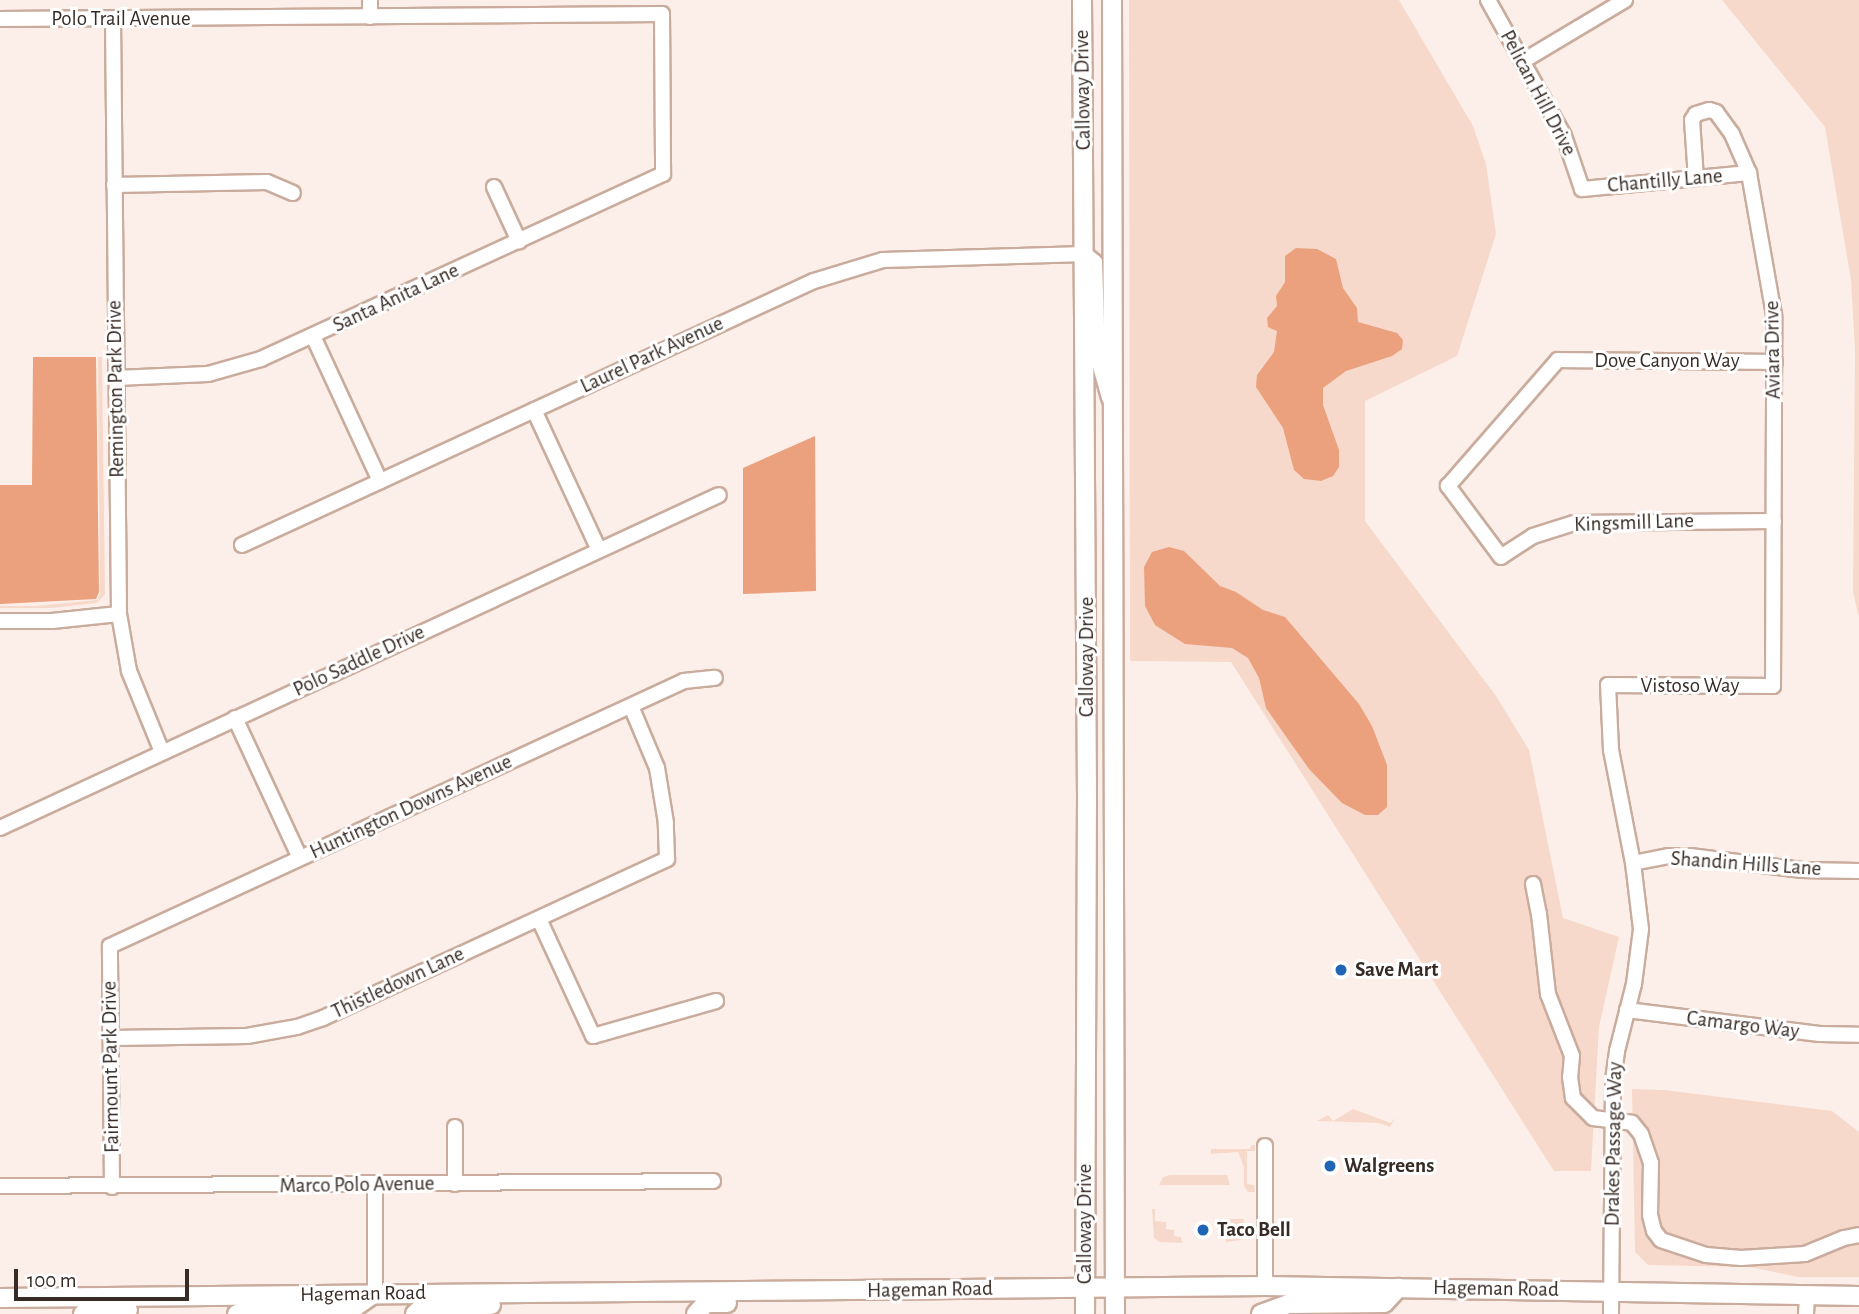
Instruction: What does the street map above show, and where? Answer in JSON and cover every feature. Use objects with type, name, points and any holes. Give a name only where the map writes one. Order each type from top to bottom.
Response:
[{"type":"main road","name":"Calloway Drive","points":[[1082,0],[1085,254],[1085,1314]]},
{"type":"main road","name":"Calloway Drive","points":[[1112,0],[1115,1314]]},
{"type":"main road","name":"Hageman Road","points":[[375,1293],[573,1294],[1265,1286],[1859,1296]]},
{"type":"main road","points":[[1261,1314],[1289,1304],[1384,1303],[1398,1288]]},
{"type":"main road","points":[[696,1314],[706,1303],[818,1299],[848,1291]]},
{"type":"main road","points":[[0,1298],[234,1305],[249,1310],[355,1307],[375,1293]]},
{"type":"main road","points":[[415,1314],[424,1306],[531,1304],[573,1294]]},
{"type":"main road","points":[[83,1314],[87,1311],[234,1305]]},
{"type":"street","points":[[370,0],[370,17]]},
{"type":"street","name":"Pelican Hill Drive","points":[[1488,0],[1564,136],[1581,189]]},
{"type":"street","points":[[1523,61],[1625,1]]},
{"type":"street","name":"Polo Trail Avenue","points":[[0,19],[662,14],[663,174]]},
{"type":"street","name":"Remington Park Drive","points":[[113,19],[119,614],[128,671],[162,751]]},
{"type":"street","name":"Aviara Drive","points":[[1696,178],[1691,127],[1696,114],[1702,111],[1716,112],[1742,153],[1749,173],[1771,288],[1775,362],[1773,686]]},
{"type":"street","name":"Chantilly Lane","points":[[1581,189],[1749,173]]},
{"type":"street","name":"Santa Anita Lane","points":[[116,379],[208,374],[261,359],[663,174]]},
{"type":"street","points":[[114,185],[267,182],[293,194]]},
{"type":"street","points":[[494,187],[519,241]]},
{"type":"street","points":[[1085,254],[1095,262],[1097,270],[1098,359],[1112,409]]},
{"type":"street","name":"Laurel Park Avenue","points":[[242,545],[814,281],[854,266],[909,257],[1085,254]]},
{"type":"street","points":[[313,335],[380,481]]},
{"type":"street","name":"Dove Canyon Way","points":[[1502,557],[1448,486],[1558,360],[1775,362]]},
{"type":"street","points":[[534,410],[599,550]]},
{"type":"street","name":"Polo Saddle Drive","points":[[0,828],[719,495]]},
{"type":"street","name":"Kingsmill Lane","points":[[1502,557],[1533,536],[1574,523],[1774,522]]},
{"type":"street","points":[[0,621],[52,621],[119,614]]},
{"type":"street","name":"Huntington Downs Avenue","points":[[110,946],[684,681],[715,678]]},
{"type":"street","name":"Vistoso Way","points":[[1608,685],[1773,686]]},
{"type":"street","name":"Drakes Passage Way","points":[[1608,685],[1611,750],[1633,863],[1641,929],[1637,971],[1617,1051],[1613,1120],[1611,1314]]},
{"type":"street","name":"Thistledown Lane","points":[[111,1038],[247,1036],[297,1027],[323,1018],[667,859],[666,823],[657,768],[631,706]]},
{"type":"street","points":[[235,718],[300,858]]},
{"type":"street","name":"Shandin Hills Lane","points":[[1633,863],[1669,856],[1690,856],[1802,870],[1859,871]]},
{"type":"street","points":[[1533,884],[1548,993],[1572,1056],[1570,1077],[1573,1098],[1593,1118],[1632,1123],[1647,1144],[1651,1163],[1650,1215],[1654,1231],[1672,1246],[1720,1258],[1805,1254],[1844,1238],[1859,1235]]},
{"type":"street","points":[[538,919],[593,1036],[716,1001]]},
{"type":"street","name":"Fairmount Park Drive","points":[[110,946],[113,1187]]},
{"type":"street","name":"Camargo Way","points":[[1627,1010],[1820,1034],[1859,1035]]},
{"type":"street","points":[[455,1127],[455,1184]]},
{"type":"street","points":[[1265,1146],[1265,1286]]},
{"type":"street","name":"Marco Polo Avenue","points":[[0,1185],[113,1187],[713,1181]]},
{"type":"street","points":[[375,1185],[375,1293]]},
{"type":"street","points":[[1806,1314],[1807,1294]]},
{"type":"shaded area","points":[[1129,0],[1399,0],[1473,126],[1486,164],[1496,234],[1457,356],[1365,401],[1365,521],[1496,696],[1529,750],[1563,918],[1619,937],[1599,1027],[1591,1171],[1554,1171],[1231,662],[1130,661]]},
{"type":"shaded area","points":[[1722,0],[1859,0],[1859,617],[1853,592],[1855,350],[1851,280],[1825,127]]},
{"type":"shaded area","points":[[1296,248],[1317,249],[1336,259],[1343,288],[1357,308],[1358,322],[1397,333],[1403,340],[1402,349],[1392,356],[1346,371],[1323,388],[1323,405],[1339,450],[1339,467],[1333,476],[1321,481],[1304,479],[1294,470],[1283,428],[1256,387],[1257,375],[1274,352],[1277,331],[1268,327],[1267,318],[1277,306],[1276,296],[1285,282],[1285,256]]},
{"type":"shaded area","points":[[33,357],[96,357],[99,592],[96,599],[0,604],[0,485],[32,485]]},
{"type":"shaded area","points":[[98,357],[102,357],[105,594],[97,603],[50,608],[0,608],[97,600],[100,594]]},
{"type":"shaded area","points":[[815,436],[816,591],[743,594],[743,468]]},
{"type":"shaded area","points":[[1169,547],[1184,551],[1220,586],[1236,592],[1263,610],[1285,617],[1359,704],[1372,726],[1387,765],[1387,807],[1378,815],[1365,815],[1342,803],[1309,769],[1266,708],[1259,678],[1248,658],[1232,648],[1185,644],[1155,625],[1145,606],[1144,567],[1152,552]]},
{"type":"shaded area","points":[[1632,1089],[1664,1090],[1832,1111],[1859,1132],[1859,1277],[1798,1277],[1750,1267],[1648,1265],[1635,1252]]},
{"type":"shaded area","points":[[1353,1109],[1391,1123],[1396,1117],[1390,1127],[1378,1123],[1317,1121],[1328,1115],[1333,1121]]},
{"type":"shaded area","points":[[1251,1145],[1255,1145],[1255,1151],[1247,1151],[1247,1184],[1254,1185],[1255,1192],[1248,1192],[1244,1186],[1244,1167],[1238,1152],[1211,1154],[1211,1149],[1250,1149]]},
{"type":"shaded area","points":[[1227,1175],[1230,1185],[1159,1185],[1163,1177]]},
{"type":"shaded area","points":[[1152,1209],[1155,1209],[1155,1221],[1166,1222],[1166,1229],[1174,1230],[1174,1236],[1181,1237],[1182,1243],[1160,1242],[1154,1238]]},
{"type":"shaded area","points":[[1225,1219],[1244,1219],[1241,1240],[1226,1242]]},
{"type":"place","name":"Save Mart","points":[[1341,970]]},
{"type":"place","name":"Walgreens","points":[[1330,1166]]},
{"type":"place","name":"Taco Bell","points":[[1203,1230]]}]
